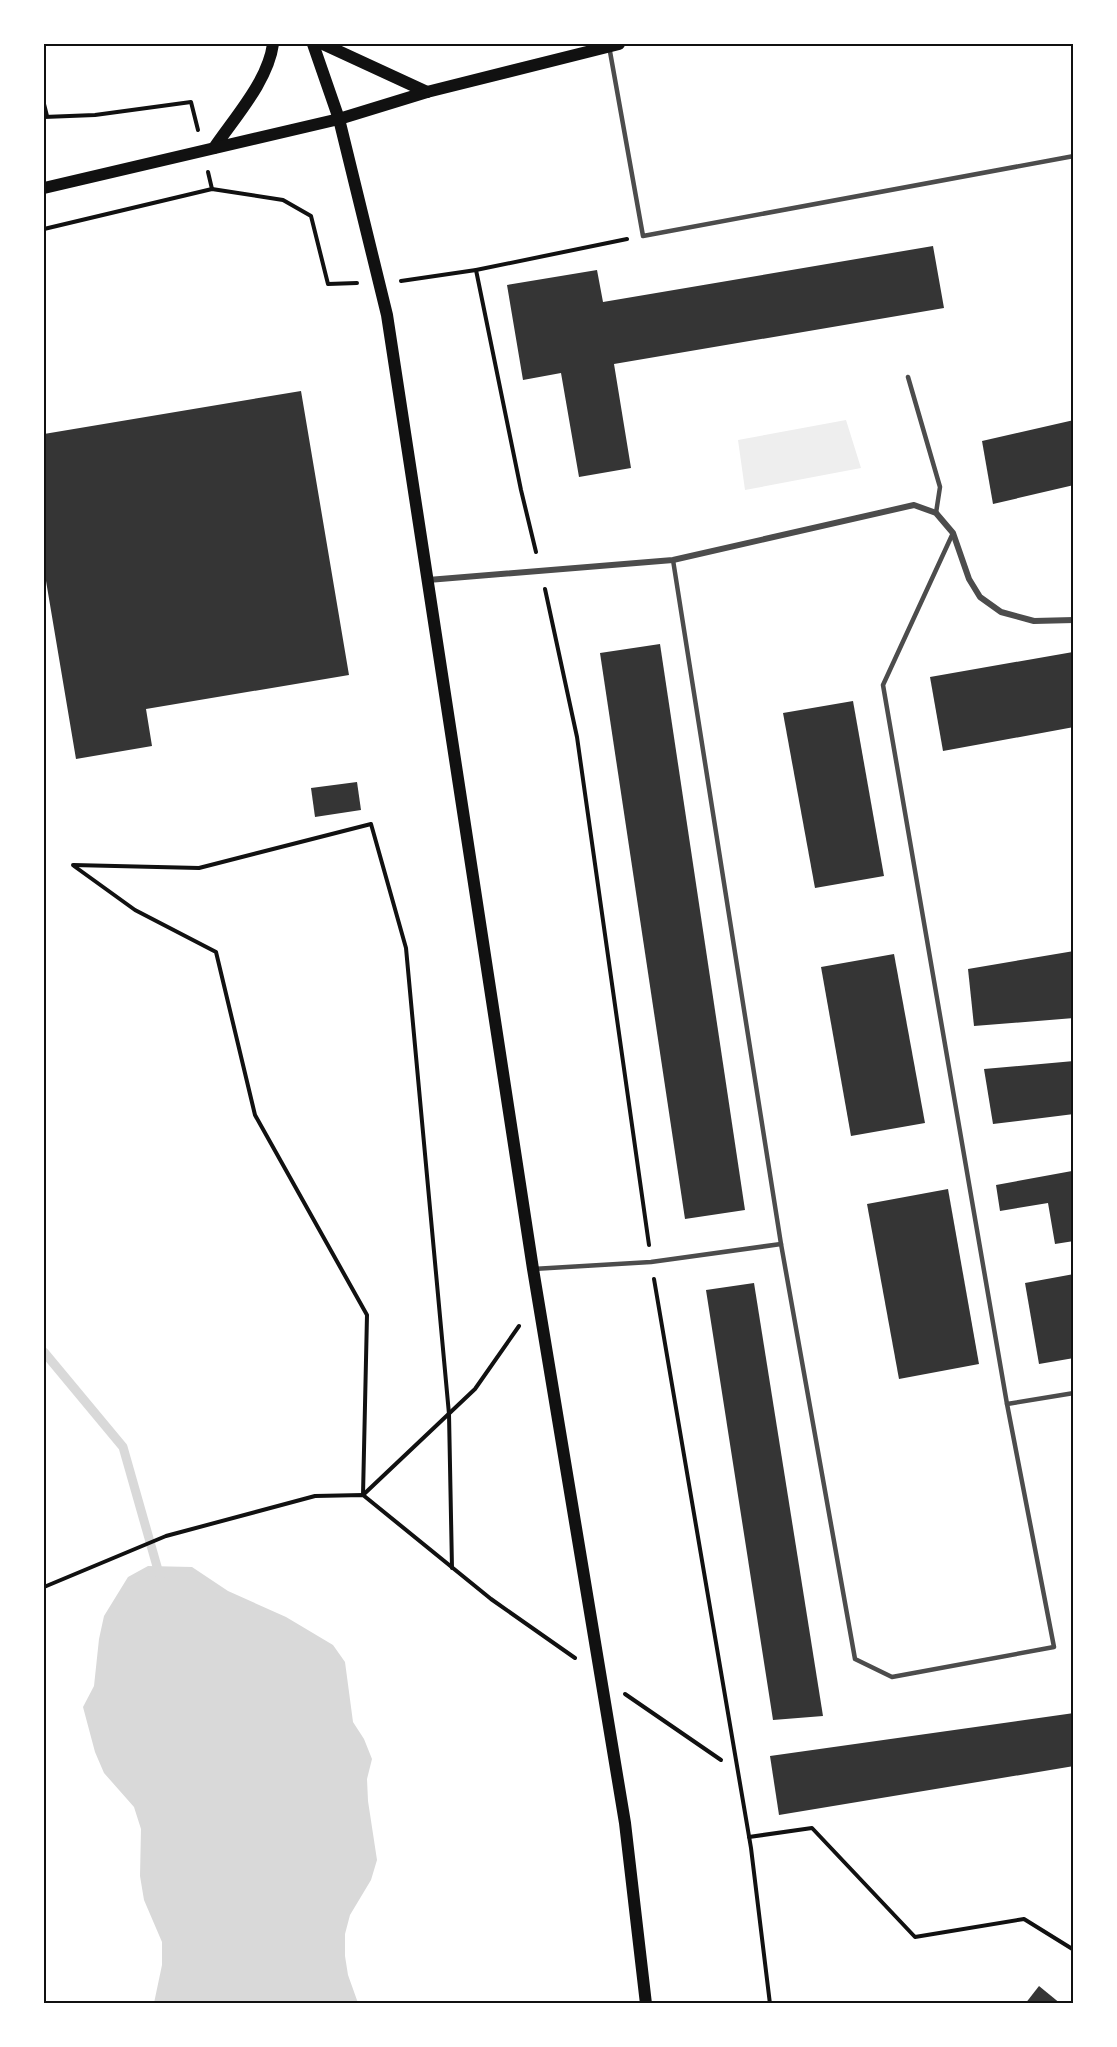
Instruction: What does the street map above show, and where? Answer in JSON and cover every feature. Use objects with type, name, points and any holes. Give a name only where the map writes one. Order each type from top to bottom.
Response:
[{"type":"main road","points":[[208,149],[263,77],[271,61],[273,44]]},
{"type":"main road","points":[[313,44],[339,119],[387,315],[533,1269],[624,1823],[646,2004]]},
{"type":"main road","points":[[323,44],[427,92]]},
{"type":"main road","points":[[44,188],[339,119],[427,92],[612,44]]},
{"type":"street","points":[[428,580],[673,560],[914,505],[936,513],[952,533],[969,579],[980,597],[1001,612],[1034,621],[1074,620]]},
{"type":"lane","points":[[612,44],[643,236],[1074,156]]},
{"type":"lane","points":[[908,377],[940,487],[936,513]]},
{"type":"lane","points":[[673,560],[781,1244],[855,1659],[892,1677],[1054,1647],[1007,1404],[883,685],[952,533]]},
{"type":"lane","points":[[533,1269],[651,1262],[781,1244]]},
{"type":"lane","points":[[1007,1404],[1074,1393]]},
{"type":"path","points":[[44,104],[45,116],[95,114],[191,102],[208,149],[212,189]]},
{"type":"path","points":[[44,229],[212,189],[282,200],[311,216],[328,284],[379,282],[476,270],[643,236]]},
{"type":"path","points":[[476,270],[521,490],[541,570],[577,737],[651,1262],[749,1837],[770,2004]]},
{"type":"path","points":[[363,1495],[367,1315],[255,1115],[216,952],[135,910],[74,865],[199,868],[371,824],[406,948],[449,1414],[452,1568]]},
{"type":"path","points":[[363,1495],[475,1389],[523,1320]]},
{"type":"path","points":[[44,1587],[166,1536],[315,1496],[363,1495],[491,1599],[721,1760]]},
{"type":"path","points":[[749,1837],[812,1828],[915,1937],[1024,1918],[1074,1950]]},
{"type":"shaded area","points":[[846,420],[861,468],[745,490],[738,440]]},
{"type":"shaded area","points":[[148,1566],[192,1567],[228,1591],[286,1617],[333,1645],[345,1662],[353,1722],[364,1739],[372,1759],[367,1779],[368,1801],[377,1860],[371,1880],[350,1915],[345,1934],[348,1975],[358,2003],[154,2003],[162,1965],[162,1942],[144,1900],[140,1876],[141,1829],[134,1807],[104,1773],[95,1752],[83,1707],[94,1686],[104,1616],[128,1577]]},
{"type":"building","points":[[933,246],[944,308],[614,364],[631,468],[579,477],[561,373],[523,380],[507,285],[597,270],[603,302]]},
{"type":"building","points":[[301,391],[349,675],[146,709],[152,746],[76,759],[44,569],[44,434]]},
{"type":"building","points":[[1074,420],[1074,485],[993,504],[982,441]]},
{"type":"building","points":[[660,644],[745,1210],[685,1219],[600,653]]},
{"type":"building","points":[[1073,652],[1074,727],[943,751],[930,677]]},
{"type":"building","points":[[853,701],[884,876],[815,888],[783,713]]},
{"type":"building","points":[[357,782],[361,810],[315,817],[311,788]]},
{"type":"building","points":[[1074,951],[1074,1018],[974,1026],[968,969]]},
{"type":"building","points":[[894,954],[925,1123],[851,1136],[821,967]]},
{"type":"building","points":[[1074,1061],[1074,1114],[993,1124],[984,1069]]},
{"type":"building","points":[[1072,1171],[1074,1241],[1055,1244],[1048,1203],[1000,1211],[996,1185]]},
{"type":"building","points":[[948,1189],[979,1364],[899,1379],[867,1204]]},
{"type":"building","points":[[1074,1274],[1074,1358],[1039,1364],[1025,1283]]},
{"type":"building","points":[[754,1283],[823,1716],[773,1720],[706,1290]]},
{"type":"building","points":[[1074,1713],[1074,1766],[779,1815],[770,1756]]},
{"type":"building","points":[[1039,1986],[1061,2004],[1025,2004]]},
{"type":"waterway","points":[[44,1352],[123,1447],[160,1577]]}]
